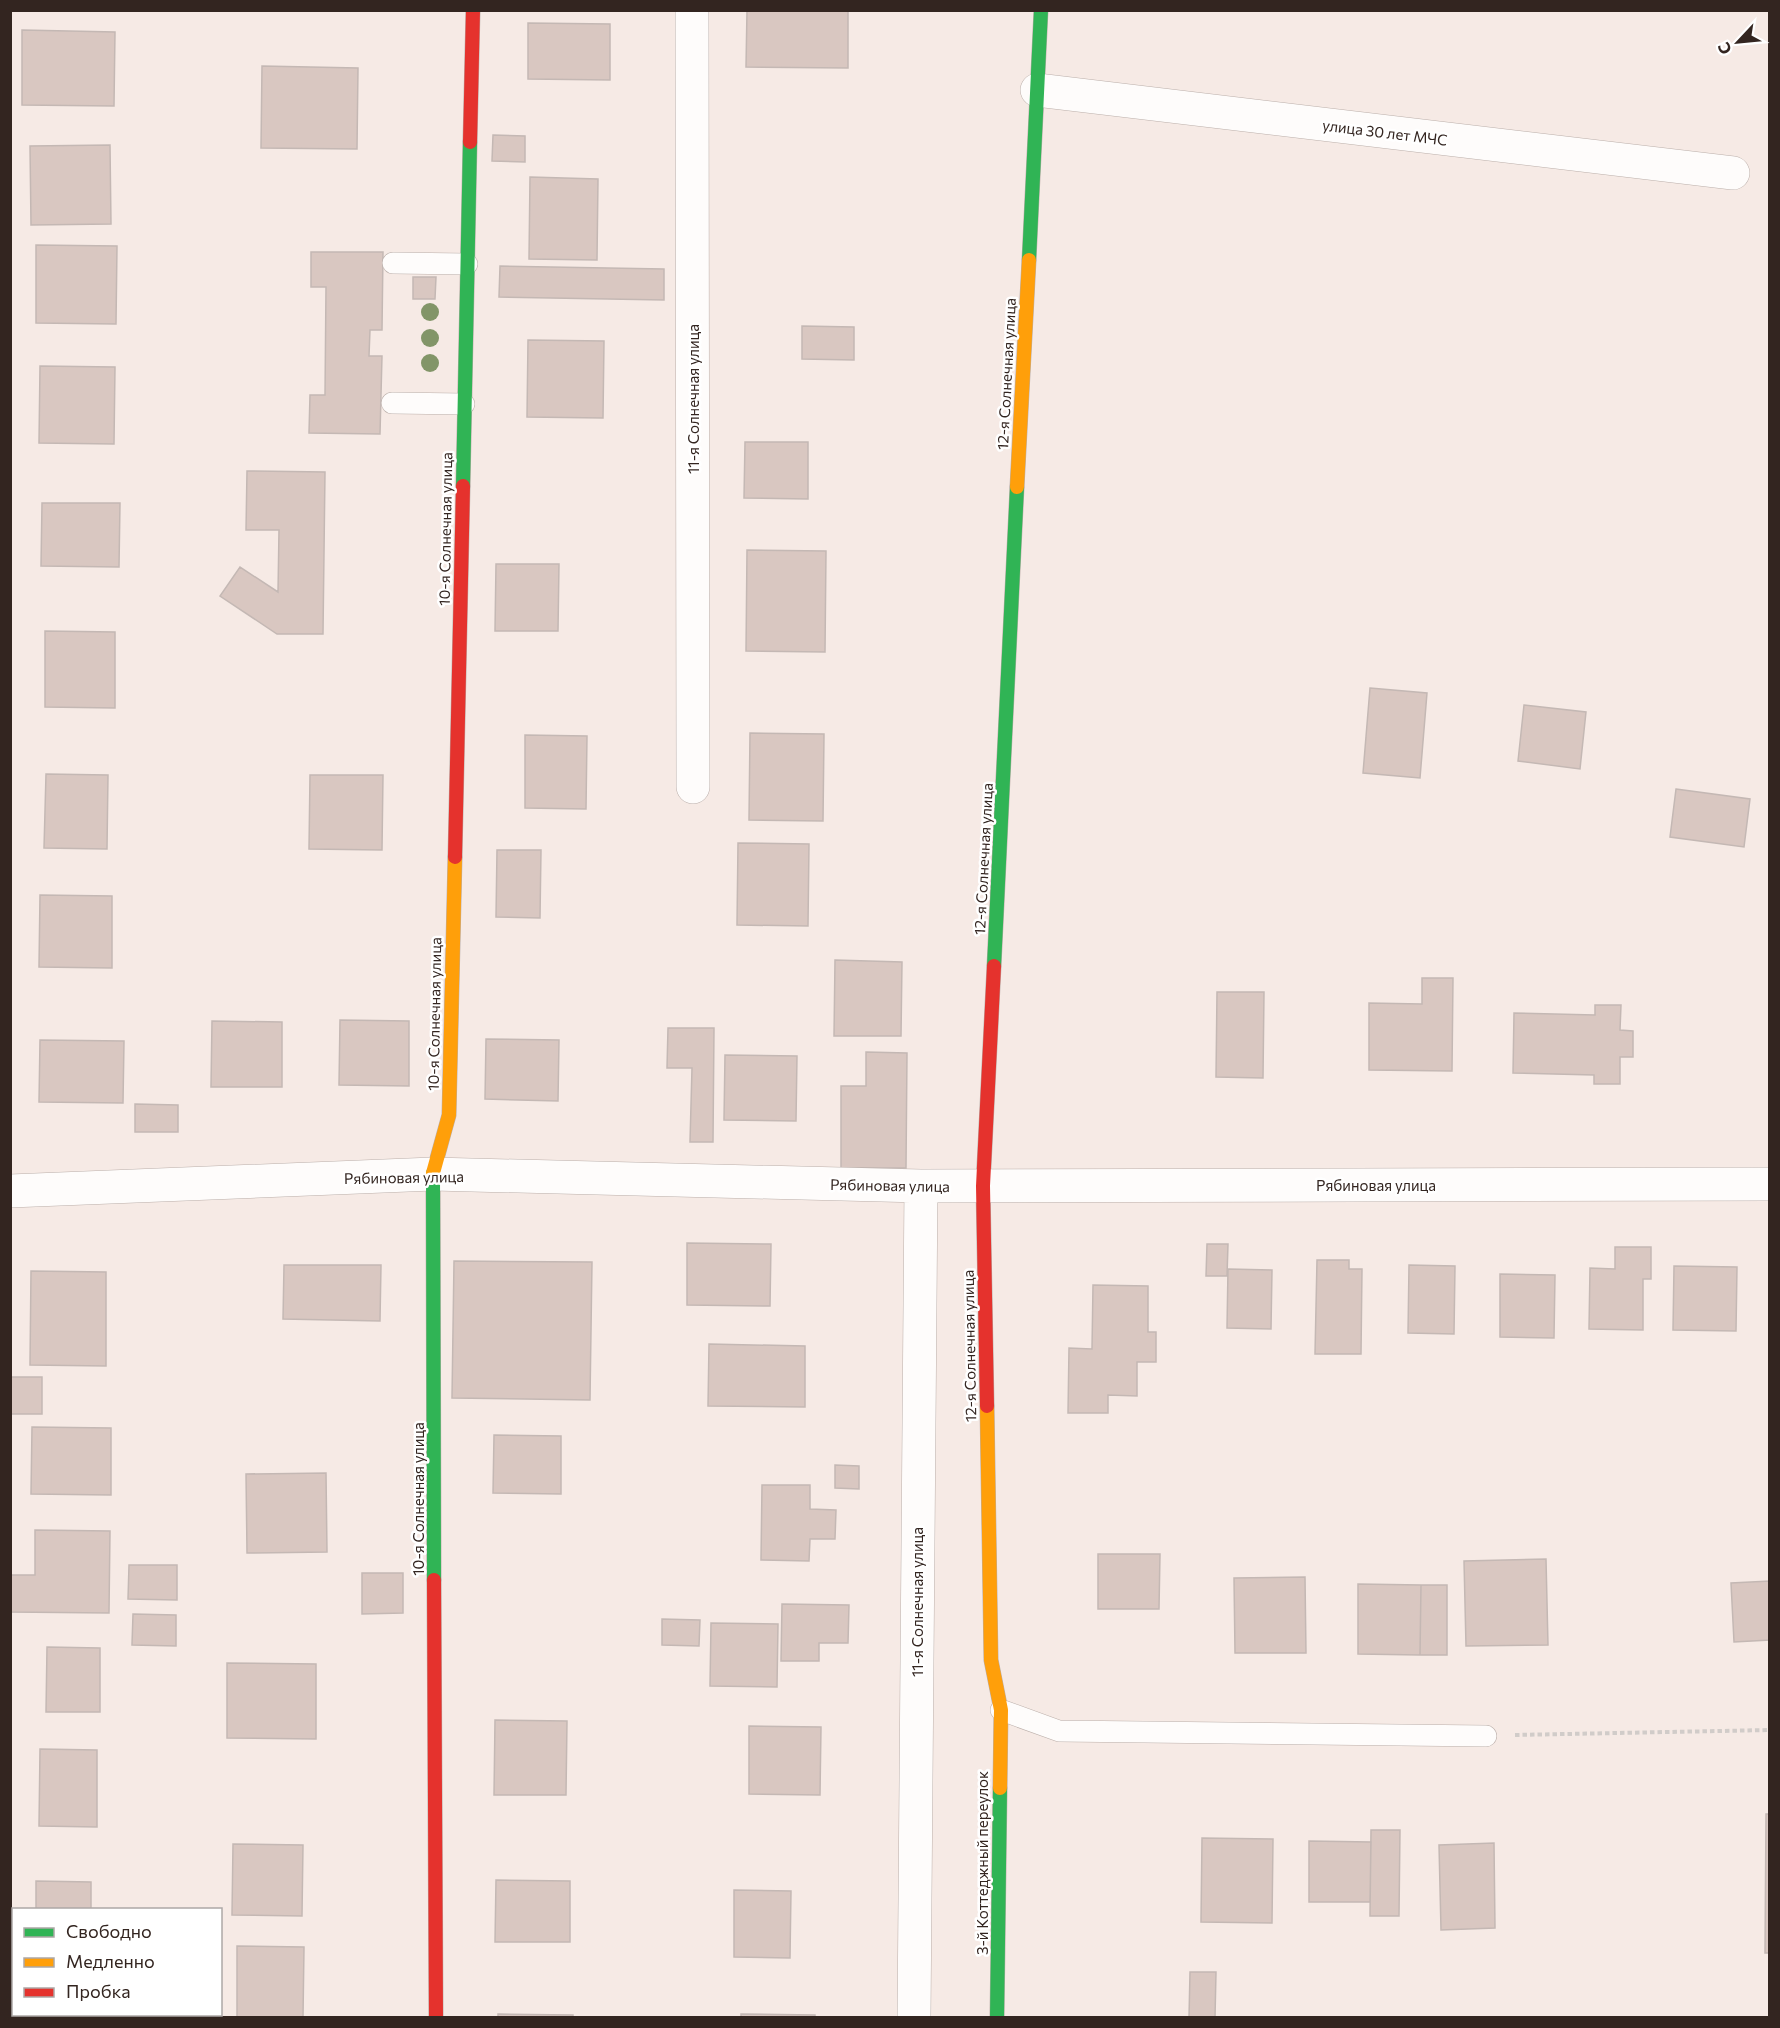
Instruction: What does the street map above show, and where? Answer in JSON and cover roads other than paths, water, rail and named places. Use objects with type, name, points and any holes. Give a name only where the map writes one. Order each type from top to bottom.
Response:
[{"type":"street","name":"10-я Солнечная улица","points":[[436,2018],[433,1174],[449,1115],[473,10]]},
{"type":"street","name":"11-я Солнечная улица","points":[[692,10],[693,787]]},
{"type":"street","name":"12-я Солнечная улица","points":[[1001,1710],[991,1660],[983,1185],[1041,10]]},
{"type":"street","name":"улица 30 лет МЧС","points":[[1037,90],[1733,173]]},
{"type":"street","name":"Рябиновая улица","points":[[10,1191],[433,1174],[921,1186],[1770,1184]]},
{"type":"street","name":"11-я Солнечная улица","points":[[914,2018],[921,1186]]},
{"type":"street","name":"3-й Коттеджный переулок","points":[[997,2018],[1001,1710]]},
{"type":"lane","points":[[393,263],[467,264]]},
{"type":"lane","points":[[392,403],[464,404]]},
{"type":"lane","points":[[1001,1710],[1059,1731],[1486,1736]]}]
